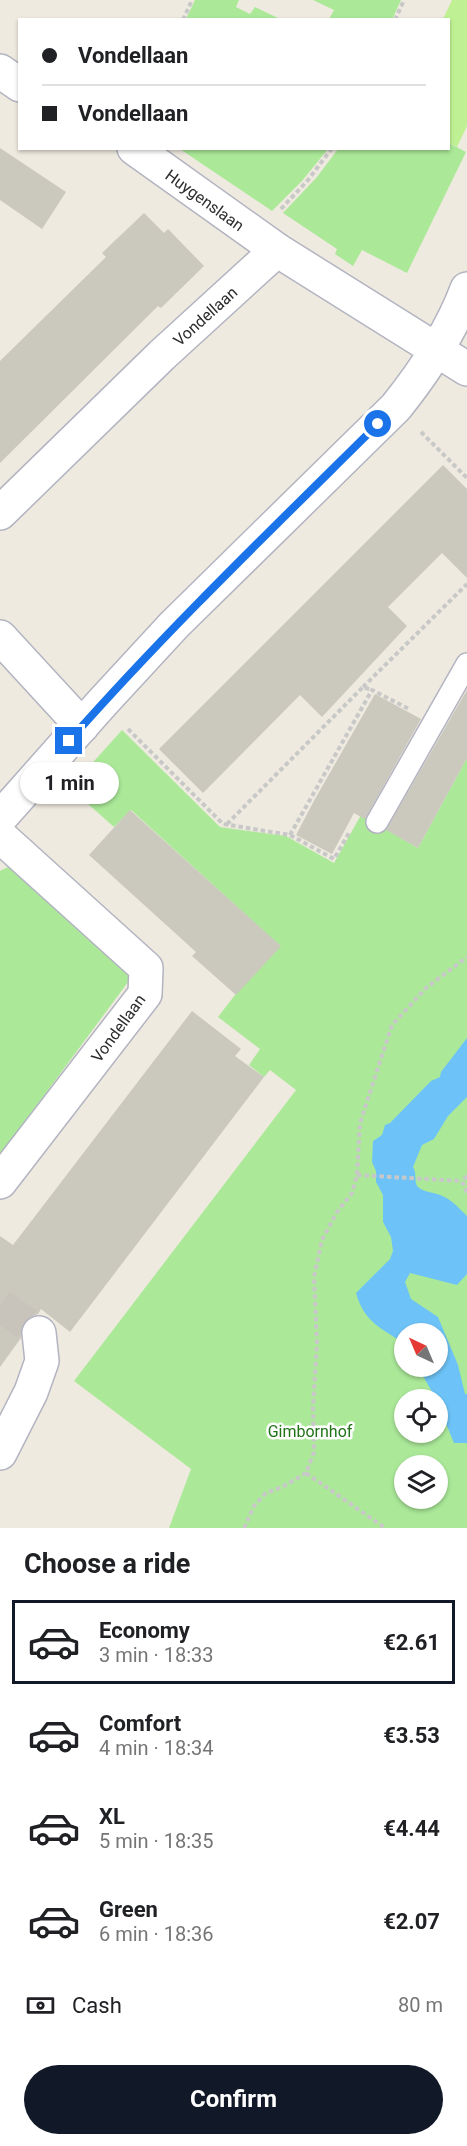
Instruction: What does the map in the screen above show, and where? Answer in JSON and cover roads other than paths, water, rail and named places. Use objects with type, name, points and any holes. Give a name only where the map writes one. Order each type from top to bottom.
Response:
[{"type":"street","points":[[0,71],[18,84]]},
{"type":"street","name":"Huygenslaan","points":[[137,150],[268,244]]},
{"type":"street","points":[[268,244],[467,369]]},
{"type":"street","name":"Vondellaan","points":[[0,513],[162,355],[268,244]]},
{"type":"street","points":[[0,818],[174,626],[396,407],[436,350],[467,290]]},
{"type":"street","points":[[0,637],[92,714]]},
{"type":"street","name":"Vondellaan","points":[[0,836],[146,968],[146,994],[0,1182]]},
{"type":"street","points":[[0,1454],[31,1392],[42,1361],[39,1333]]},
{"type":"lane","points":[[377,822],[467,664]]},
{"type":"water","points":[[467,1038],[467,1097],[448,1116],[434,1139],[422,1145],[413,1167],[419,1188],[448,1199],[467,1216],[467,1274],[457,1285],[410,1273],[405,1282],[411,1299],[438,1317],[440,1323],[394,1323],[394,1337],[369,1318],[359,1303],[356,1293],[390,1259],[393,1251],[391,1237],[383,1222],[383,1195],[376,1182],[376,1171],[372,1162],[373,1141],[382,1135],[385,1125],[390,1123],[431,1081],[440,1077],[441,1072]]},
{"type":"water","points":[[448,1341],[458,1365],[465,1394],[467,1394],[467,1443],[454,1443],[448,1428],[448,1389],[430,1389],[424,1377],[448,1377]]},
{"type":"tunnel","points":[[0,1305],[39,1333]]},
{"type":"park label","name":"Gimbornhof","points":[[310,1431]]}]
